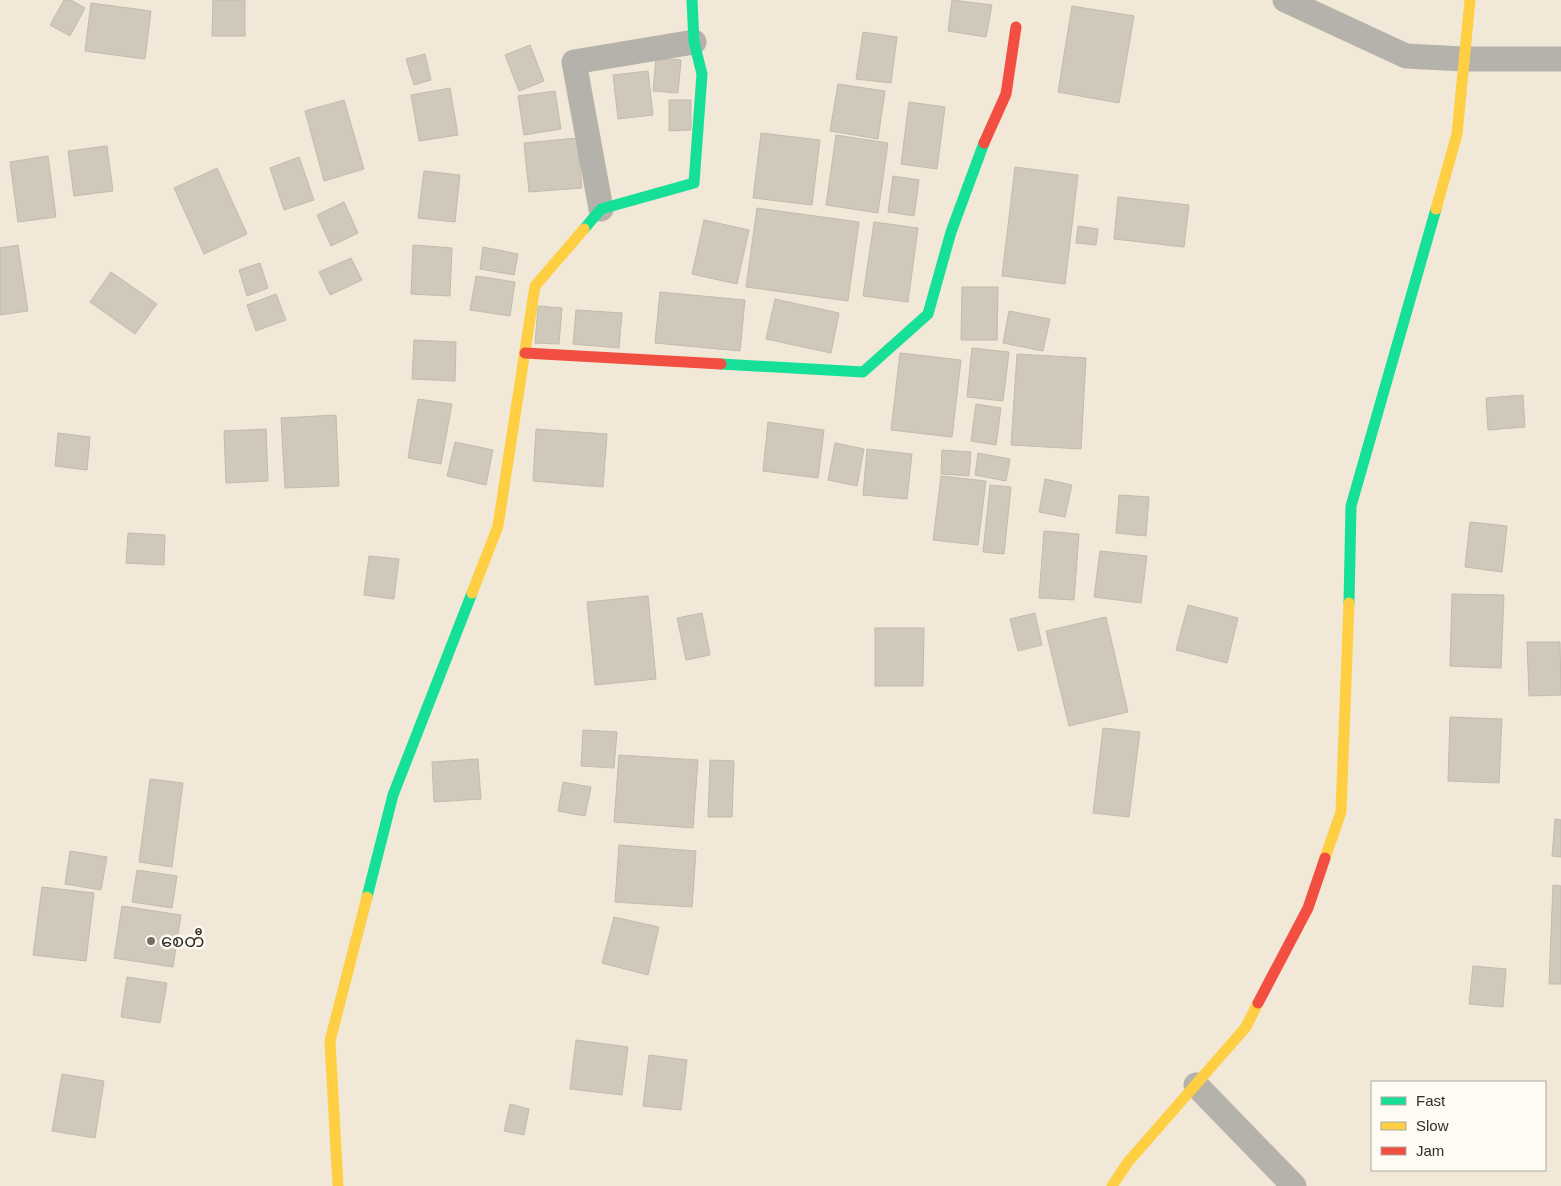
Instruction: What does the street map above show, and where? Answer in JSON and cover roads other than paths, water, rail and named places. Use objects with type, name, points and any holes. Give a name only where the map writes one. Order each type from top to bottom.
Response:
[{"type":"street","points":[[338,1186],[330,1041],[393,795],[498,526],[535,286],[601,209],[694,183],[696,133],[702,74],[694,42],[692,0]]},
{"type":"street","points":[[1285,0],[1406,56],[1464,59],[1561,59]]},
{"type":"street","points":[[1112,1186],[1128,1162],[1246,1027],[1308,908],[1341,812],[1347,690],[1350,506],[1456,134],[1470,0]]},
{"type":"street","points":[[525,353],[863,372],[928,314],[951,232],[979,154],[1006,94],[1016,26]]},
{"type":"street","points":[[601,209],[574,62],[694,42]]},
{"type":"street","points":[[1196,1085],[1294,1186]]},
{"type":"place","name":"စေတီ","points":[[151,941]]}]
